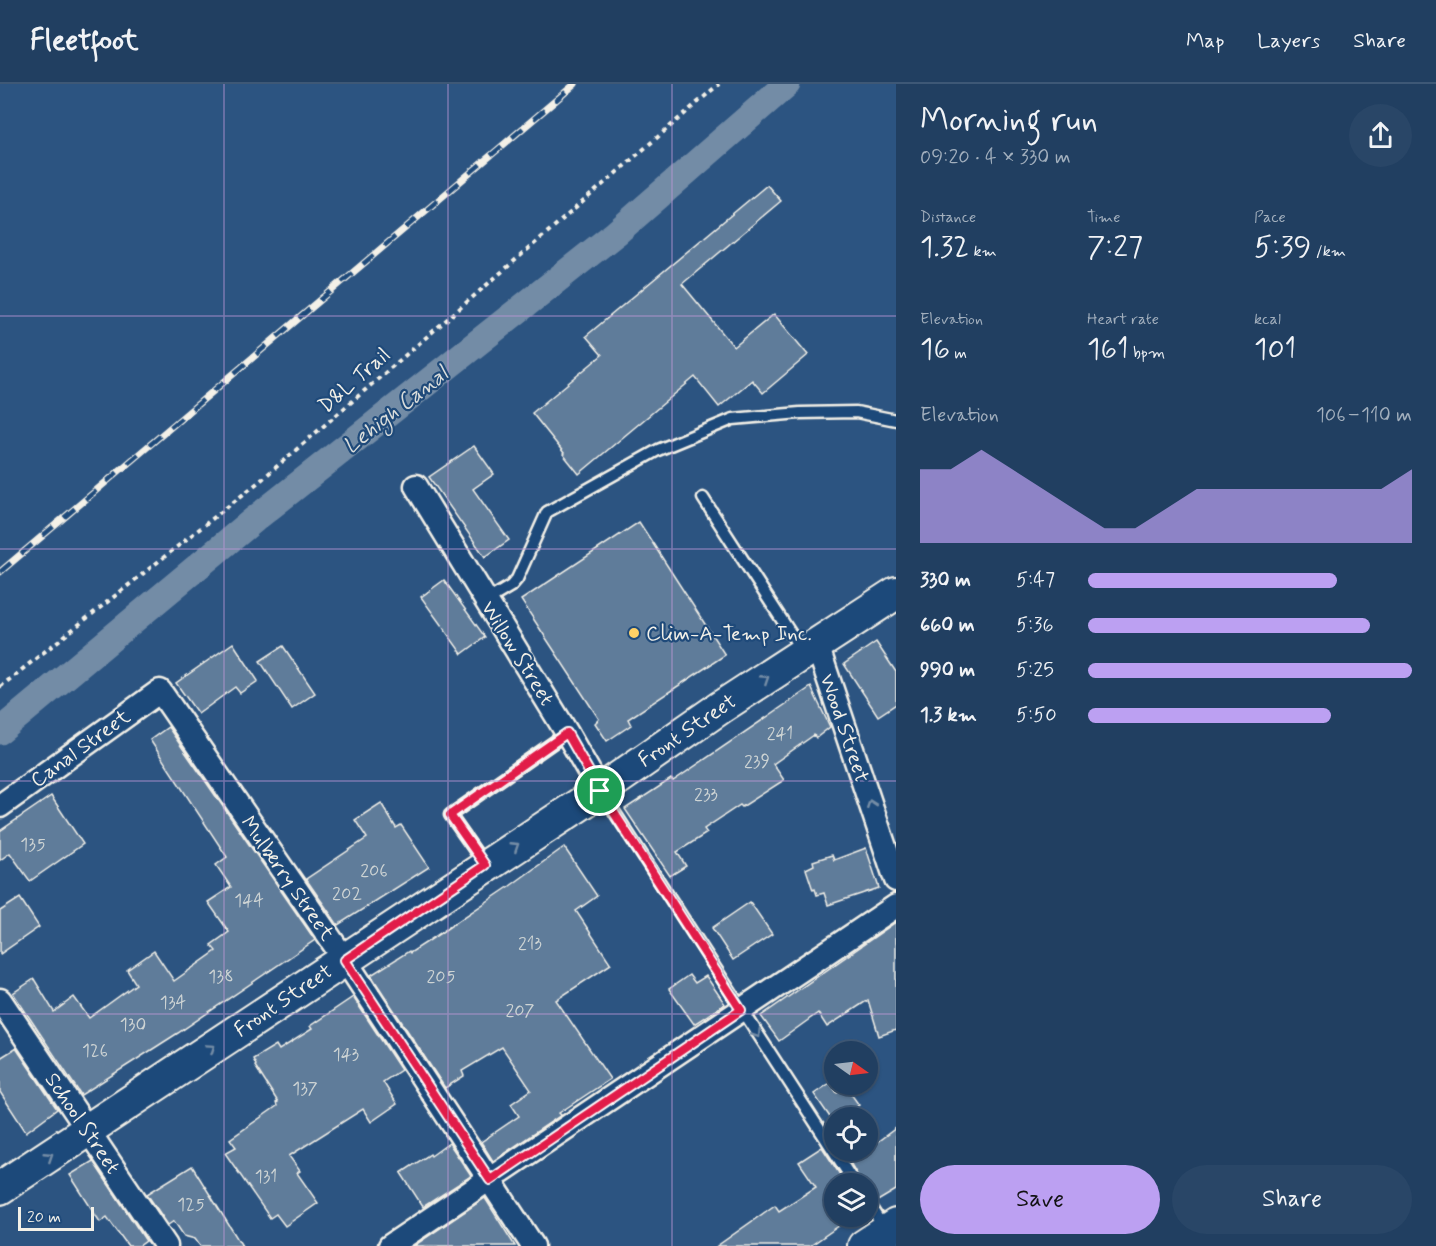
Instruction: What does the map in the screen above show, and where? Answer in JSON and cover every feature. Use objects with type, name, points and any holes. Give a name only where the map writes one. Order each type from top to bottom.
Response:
[{"type":"main road","name":"Front Street","points":[[0,1188],[600,791],[721,707],[896,593]]},
{"type":"street","name":"Willow Street","points":[[416,486],[600,791]]},
{"type":"street","name":"Wood Street","points":[[810,649],[896,880]]},
{"type":"street","name":"Canal Street","points":[[0,806],[160,691]]},
{"type":"street","name":"Mulberry Street","points":[[160,691],[345,960],[533,1246]]},
{"type":"street","points":[[390,1246],[896,906]]},
{"type":"street","name":"School Street","points":[[0,1000],[166,1246]]},
{"type":"lane","points":[[486,601],[511,586],[517,579],[547,512],[658,450],[733,419],[800,413],[856,412],[896,420]]},
{"type":"lane","points":[[703,498],[810,649]]},
{"type":"lane","points":[[485,865],[450,815],[567,733]]},
{"type":"lane","name":"Willow Street","points":[[600,791],[848,1173]]},
{"type":"lane","points":[[878,1223],[885,1237]]},
{"type":"path","name":"D&L Trail","points":[[0,687],[260,481],[719,84]]},
{"type":"building","points":[[767,185],[781,201],[682,284],[734,347],[774,314],[808,355],[763,393],[752,380],[719,407],[695,377],[579,474],[532,413],[602,355],[586,336]]},
{"type":"building","points":[[474,446],[494,474],[473,489],[509,540],[485,557],[429,477]]},
{"type":"building","name":"Clim-A-Temp Inc.","points":[[639,522],[725,655],[628,719],[631,725],[607,741],[595,723],[599,719],[521,600]]},
{"type":"building","points":[[444,580],[485,637],[462,654],[421,597]]},
{"type":"building","points":[[876,642],[896,672],[896,704],[878,716],[844,664]]},
{"type":"building","points":[[233,643],[258,681],[240,693],[235,687],[198,714],[176,683]]},
{"type":"building","points":[[283,646],[315,693],[292,709],[260,661]]},
{"type":"building","points":[[811,687],[830,727],[816,738],[814,735],[773,764],[784,780],[704,829],[707,833],[677,852],[686,866],[670,876],[625,809],[671,779],[673,781]]},
{"type":"building","points":[[168,727],[315,940],[178,1033],[81,1095],[13,993],[34,979],[54,1012],[74,997],[89,1018],[136,984],[127,970],[154,951],[174,981],[216,951],[211,945],[229,932],[208,902],[231,887],[216,865],[227,857],[150,740]]},
{"type":"building","points":[[51,796],[83,844],[30,881],[10,853],[0,860],[0,831]]},
{"type":"building","points":[[381,803],[396,828],[401,825],[429,867],[338,925],[306,879],[367,838],[355,820]]},
{"type":"building","points":[[564,847],[597,896],[576,911],[611,964],[556,1000],[610,1079],[493,1161],[481,1142],[519,1116],[511,1104],[531,1090],[502,1047],[462,1071],[464,1076],[445,1088],[371,975],[430,940]]},
{"type":"building","points":[[866,848],[879,888],[828,905],[824,893],[817,895],[815,889],[813,890],[806,869],[814,865],[813,861],[832,855],[834,860]]},
{"type":"building","points":[[20,898],[39,927],[0,954],[0,911]]},
{"type":"building","points":[[750,902],[772,934],[733,960],[712,928]]},
{"type":"building","points":[[896,922],[896,1030],[879,1036],[868,1000],[827,1027],[818,1013],[779,1041],[761,1016]]},
{"type":"building","points":[[689,975],[695,983],[706,976],[725,1004],[694,1024],[669,989]]},
{"type":"building","points":[[353,997],[401,1070],[383,1082],[397,1104],[371,1122],[363,1109],[289,1156],[300,1171],[297,1173],[318,1203],[285,1226],[276,1214],[270,1218],[225,1153],[236,1147],[230,1139],[277,1106],[278,1102],[253,1059],[276,1045],[279,1050],[312,1029],[310,1026]]},
{"type":"building","points":[[16,1048],[57,1109],[26,1132],[0,1092],[0,1058]]},
{"type":"building","points":[[824,1087],[824,1095],[852,1095],[859,1105],[824,1108],[814,1094]]},
{"type":"building","points":[[896,1128],[896,1190],[878,1201],[878,1173],[856,1173],[850,1162],[878,1161],[878,1141]]},
{"type":"building","points":[[449,1143],[471,1176],[423,1207],[401,1173]]},
{"type":"building","points":[[822,1147],[824,1161],[831,1161],[839,1173],[824,1173],[824,1227],[837,1227],[810,1246],[717,1246],[775,1205],[779,1211],[816,1187],[799,1162]]},
{"type":"building","points":[[93,1161],[146,1241],[139,1246],[128,1246],[107,1217],[100,1222],[70,1175]]},
{"type":"building","points":[[192,1166],[242,1246],[200,1246],[195,1239],[184,1236],[174,1221],[168,1225],[147,1194]]},
{"type":"building","points":[[485,1198],[515,1246],[414,1246]]},
{"type":"waterway","name":"Lehigh Canal","points":[[0,731],[255,519],[616,233],[787,84]]},
{"type":"railway","points":[[0,572],[575,84]]},
{"type":"place","name":"Clim-A-Temp Inc.","points":[[634,633]]},
{"type":"route","points":[[567,733],[600,791],[741,1010],[490,1180],[345,960],[485,865],[450,815],[567,733]]}]
